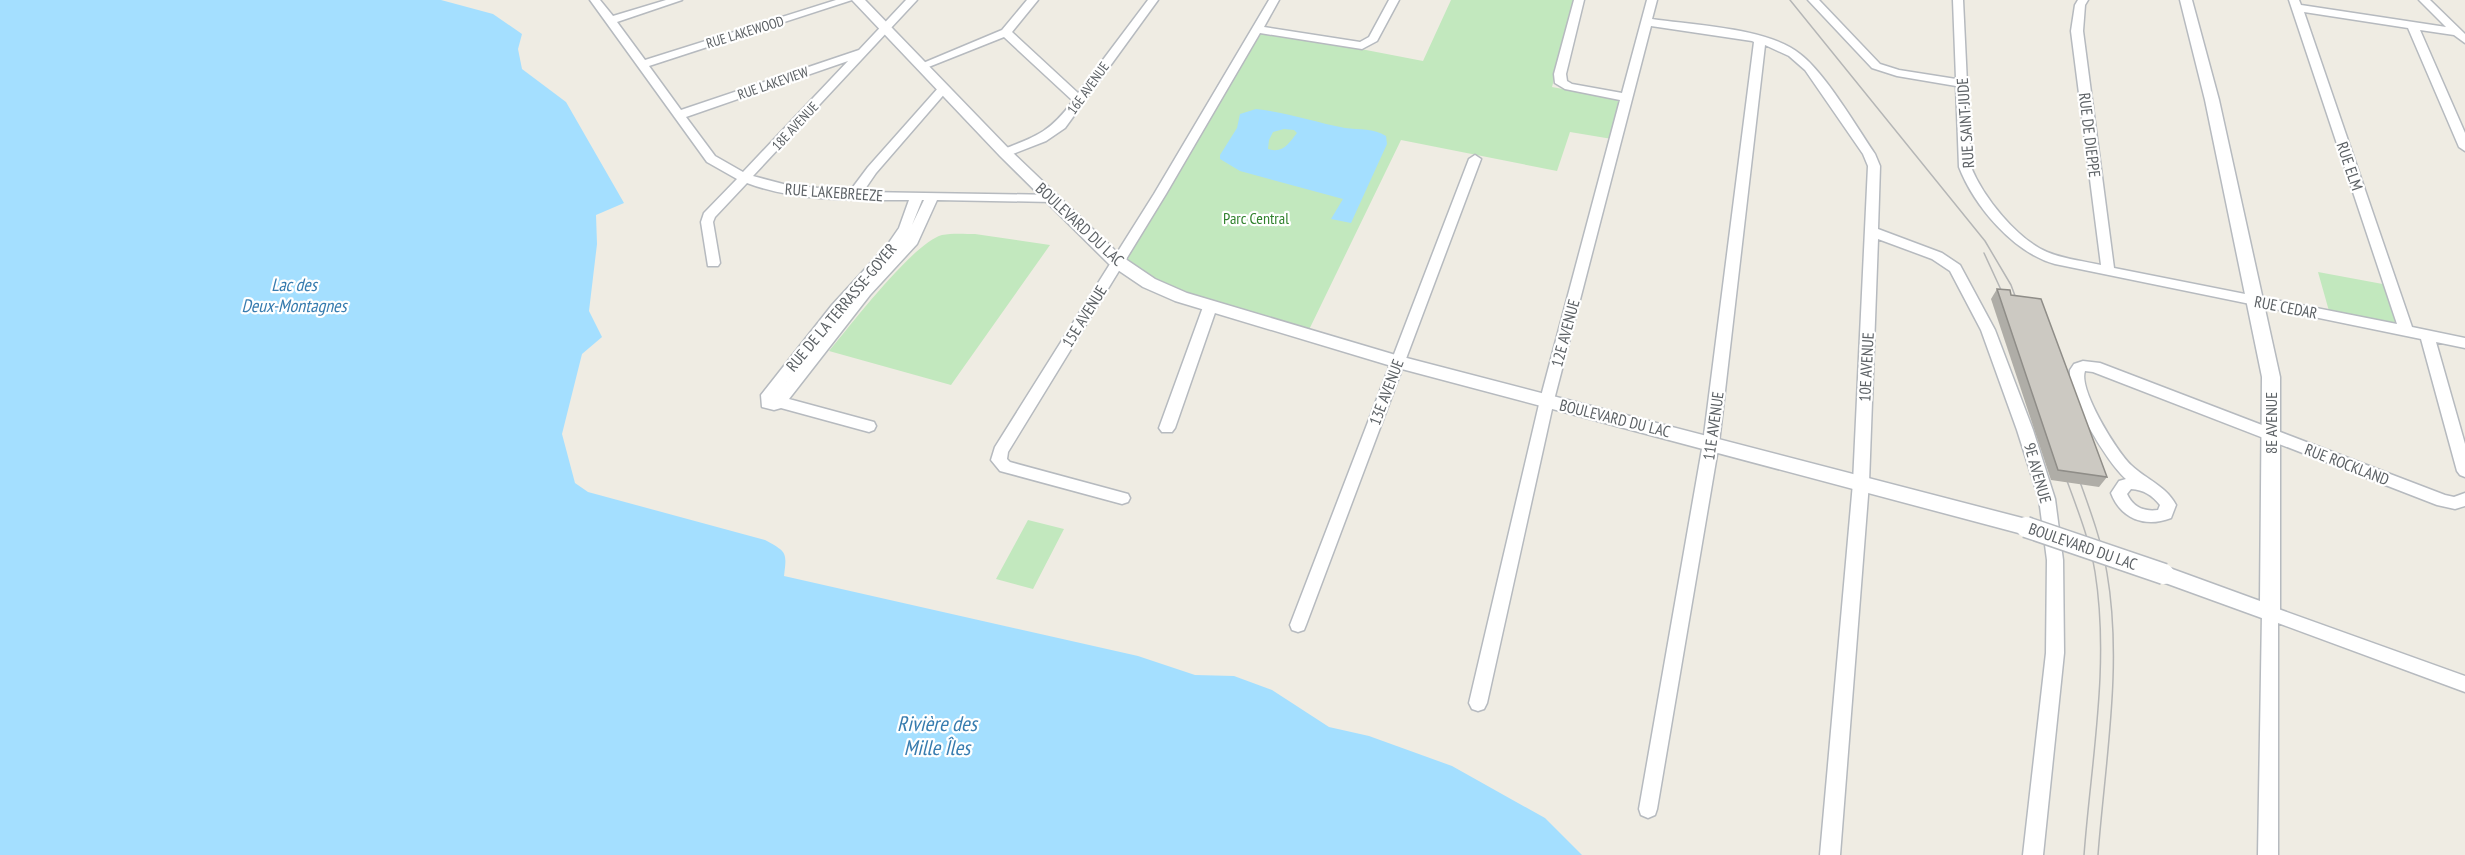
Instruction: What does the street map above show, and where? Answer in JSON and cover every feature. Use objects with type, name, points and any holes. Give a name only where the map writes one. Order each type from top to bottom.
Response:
[{"type":"street","name":"RUE LAKEBREEZE","points":[[595,0],[711,159],[723,170],[780,189],[855,195],[1053,198]]},
{"type":"street","points":[[609,21],[677,0]]},
{"type":"street","name":"RUE LAKEWOOD","points":[[642,65],[847,0]]},
{"type":"street","name":"BOULEVARD DU LAC","points":[[858,0],[1005,153],[1118,262],[1149,282],[1181,297],[1398,362],[2026,526],[2465,684]]},
{"type":"street","name":"18E AVENUE","points":[[713,263],[707,222],[709,216],[867,51],[912,0]]},
{"type":"street","points":[[922,66],[1006,32],[1033,0]]},
{"type":"street","name":"16E AVENUE","points":[[1005,153],[1053,131],[1079,100],[1153,0]]},
{"type":"street","name":"15E AVENUE","points":[[1122,498],[1005,467],[999,460],[1000,451],[1118,262],[1274,0]]},
{"type":"street","points":[[1257,29],[1362,46],[1373,39],[1394,0]]},
{"type":"street","points":[[1579,0],[1560,74],[1561,83],[1569,87],[1628,98]]},
{"type":"street","name":"12E AVENUE","points":[[1478,703],[1547,400],[1652,0]]},
{"type":"street","points":[[1814,0],[1876,66],[1897,73],[1961,83]]},
{"type":"street","name":"RUE SAINT-JUDE","points":[[1958,0],[1965,167],[1969,177],[2006,228],[2021,244],[2037,255],[2108,270]]},
{"type":"street","name":"RUE DE DIEPPE","points":[[2083,0],[2080,5],[2077,31],[2108,270]]},
{"type":"street","name":"8E AVENUE","points":[[2186,0],[2212,100],[2271,377],[2268,855]]},
{"type":"street","points":[[2424,0],[2465,40]]},
{"type":"street","points":[[2295,4],[2457,32]]},
{"type":"street","name":"RUE ELM","points":[[2295,4],[2406,331]]},
{"type":"street","name":"10E AVENUE","points":[[1648,22],[1761,41],[1787,50],[1809,68],[1869,154],[1874,166],[1861,483],[1830,855]]},
{"type":"street","points":[[2412,25],[2465,147]]},
{"type":"street","points":[[1006,32],[1079,100]]},
{"type":"street","name":"11E AVENUE","points":[[1648,809],[1711,442],[1761,41]]},
{"type":"street","name":"RUE LAKEVIEW","points":[[679,115],[867,51]]},
{"type":"street","points":[[855,195],[872,170],[943,89]]},
{"type":"street","name":"13E AVENUE","points":[[1298,625],[1475,159]]},
{"type":"street","name":"RUE DE LA TERRASSE-GOYER","points":[[916,196],[905,228],[893,247],[837,308],[768,395],[767,403],[774,405],[779,402],[865,292],[912,241],[932,196]]},
{"type":"street","name":"RUE DE LA TERRASSE-GOYER","points":[[923,219],[937,208],[962,196]]},
{"type":"street","name":"9E AVENUE","points":[[1872,232],[1937,256],[1955,268],[1988,330],[2025,430],[2046,499],[2055,560],[2055,652],[2033,855]]},
{"type":"street","name":"RUE CEDAR","points":[[2108,270],[2465,343]]},
{"type":"street","points":[[1167,428],[1210,307]]},
{"type":"street","points":[[2427,335],[2465,471]]},
{"type":"street","name":"RUE ROCKLAND","points":[[2114,456],[2089,412],[2077,382],[2078,368],[2095,367],[2443,501],[2455,503],[2465,499]]},
{"type":"street","points":[[779,402],[869,426]]},
{"type":"street","points":[[2114,456],[2132,476],[2165,500],[2168,510],[2165,514],[2153,518],[2138,514],[2124,504],[2119,493],[2114,456]]},
{"type":"street","points":[[2119,493],[2120,488],[2131,483],[2146,485]]},
{"type":"green space","name":"Parc Central","points":[[1451,0],[1574,0],[1552,87],[1622,100],[1612,139],[1570,132],[1557,171],[1401,140],[1306,336],[1181,297],[1118,265],[1257,29],[1423,61]]},
{"type":"green space","points":[[975,234],[1050,245],[951,385],[829,351],[883,286],[915,253],[942,235]]},
{"type":"green space","points":[[2318,272],[2388,285],[2402,328],[2329,311]]},
{"type":"green space","points":[[1028,520],[1064,529],[1033,589],[996,579]]},
{"type":"water","name":"Lac des Deux-Montagnes","points":[[0,0],[441,0],[493,14],[522,34],[518,49],[522,69],[566,102],[624,203],[596,215],[597,244],[589,311],[602,337],[582,354],[562,434],[575,483],[588,492],[765,540],[778,547],[784,554],[784,576],[1138,656],[1195,675],[1234,676],[1272,690],[1329,727],[1369,736],[1452,766],[1545,818],[1582,855],[0,855]]},
{"type":"water","points":[[1256,109],[1267,110],[1345,128],[1371,130],[1386,136],[1387,144],[1351,223],[1331,219],[1343,199],[1240,171],[1220,159],[1220,155],[1237,128],[1240,114]],"holes":[[[1284,129],[1294,130],[1297,133],[1285,147],[1278,150],[1268,149],[1273,132]]]},
{"type":"building","points":[[1997,289],[2010,290],[2011,295],[2041,299],[2107,477],[2058,470]]},
{"type":"tram line","points":[[1790,0],[1985,241],[2011,285],[2021,312]]},
{"type":"tram line","points":[[1984,253],[2008,305]]},
{"type":"tram line","points":[[2062,467],[2089,545],[2099,607],[2101,643],[2098,714],[2084,855]]},
{"type":"tram line","points":[[2075,468],[2101,546],[2111,608],[2113,679],[2098,855]]},
{"type":"water label","name":"Rivière des Mille Îles","points":[[937,735]]}]
